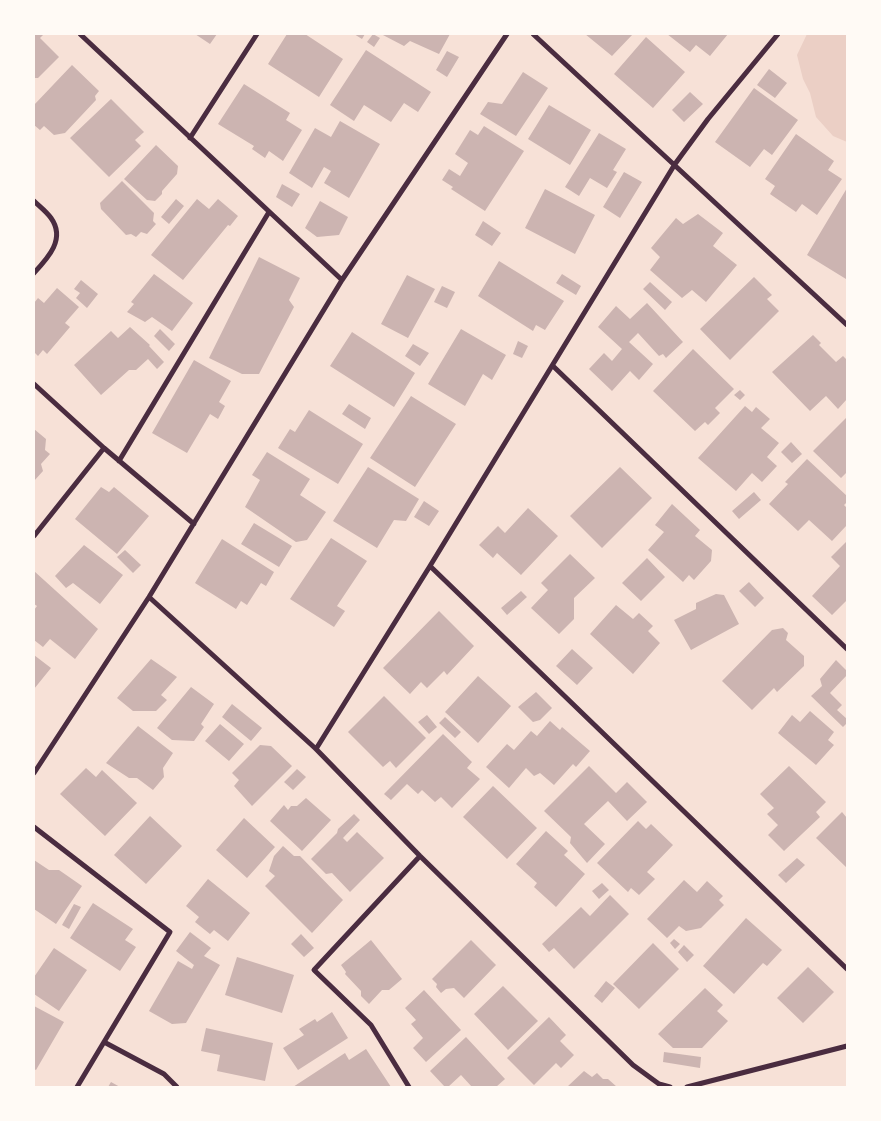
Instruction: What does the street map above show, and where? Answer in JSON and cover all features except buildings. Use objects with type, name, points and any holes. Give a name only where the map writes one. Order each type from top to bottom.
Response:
[{"type":"street","points":[[80,34],[342,280]]},
{"type":"street","points":[[190,138],[257,34]]},
{"type":"street","points":[[34,773],[150,597],[342,280],[507,34]]},
{"type":"street","points":[[533,34],[847,325]]},
{"type":"street","points":[[316,749],[553,366],[675,164],[708,119],[778,34]]},
{"type":"street","points":[[34,201],[51,218],[56,230],[56,241],[52,254],[34,273]]},
{"type":"street","points":[[119,461],[269,212]]},
{"type":"street","points":[[553,366],[847,649]]},
{"type":"street","points":[[34,384],[104,448],[194,524]]},
{"type":"street","points":[[34,536],[104,448]]},
{"type":"street","points":[[430,566],[847,969]]},
{"type":"street","points":[[150,597],[316,749],[420,856],[633,1065],[659,1084],[670,1087]]},
{"type":"street","points":[[34,827],[170,932],[77,1087]]},
{"type":"street","points":[[409,1087],[371,1026],[314,970],[420,856]]},
{"type":"street","points":[[104,1042],[164,1074],[177,1087]]},
{"type":"street","points":[[687,1087],[847,1046]]},
{"type":"shaded area","points":[[807,34],[847,34],[847,142],[833,136],[816,117],[797,55]]}]
